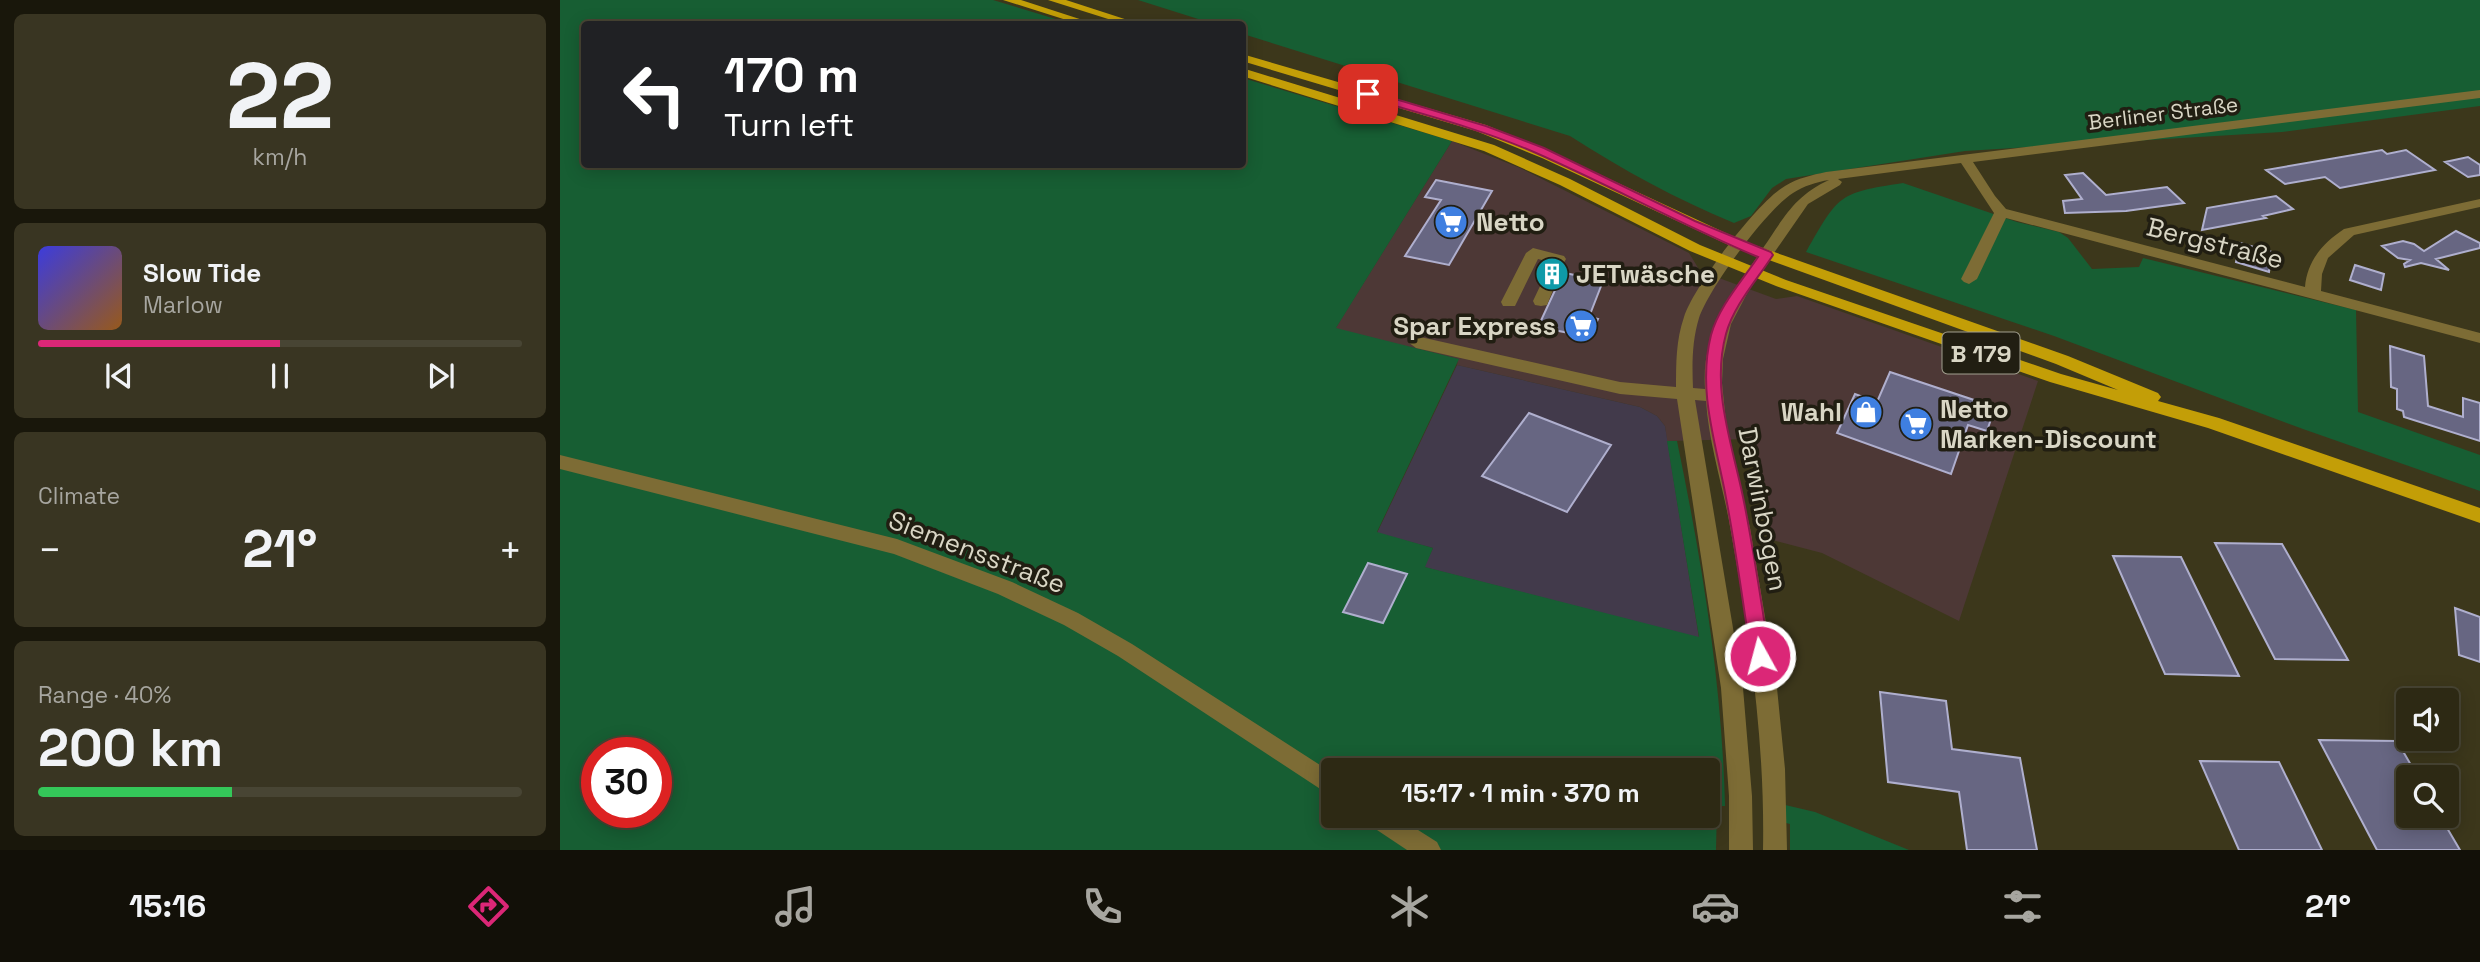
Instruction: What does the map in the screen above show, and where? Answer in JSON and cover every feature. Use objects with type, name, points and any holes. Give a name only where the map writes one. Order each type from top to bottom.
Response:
[{"type":"main road","points":[[1009,0],[1078,21]]},
{"type":"main road","points":[[1054,0],[1124,21]]},
{"type":"main road","name":"B 179","points":[[1246,58],[1520,142],[1738,244],[2062,360],[2213,423]]},
{"type":"main road","name":"B 179","points":[[1246,73],[1489,148],[1555,177],[1724,261],[1753,272],[2056,378],[2213,423],[2480,516]]},
{"type":"street","name":"Berliner Straße","points":[[1738,244],[1779,194],[1788,188],[1826,176],[2480,93]]},
{"type":"street","points":[[1965,160],[1972,168],[1986,199],[2001,212],[1969,279]]},
{"type":"street","name":"Berliner Straße","points":[[1753,272],[1804,201],[1816,191],[1851,174]]},
{"type":"street","points":[[2313,293],[2312,284],[2322,254],[2334,241],[2349,232],[2480,203]]},
{"type":"street","name":"Bergstraße","points":[[2001,212],[2480,338]]},
{"type":"street","points":[[1738,244],[1709,279],[1693,312],[1684,357],[1685,395],[1730,671],[1742,807],[1741,850]]},
{"type":"street","points":[[1509,302],[1533,253],[1559,259],[1555,267]]},
{"type":"street","name":"Darwinbogen","points":[[1753,272],[1727,313],[1719,334],[1712,377],[1713,396],[1755,611],[1770,742],[1775,850]]},
{"type":"street","points":[[1541,301],[1547,285]]},
{"type":"street","points":[[1416,342],[1620,388],[1713,396]]},
{"type":"street","name":"Siemensstraße","points":[[560,462],[897,547],[1005,588],[1071,619],[1125,650],[1321,778]]},
{"type":"street","points":[[1395,828],[1429,850]]},
{"type":"shaded area","points":[[1452,141],[1520,168],[1689,253],[1700,271],[1776,299],[1797,296],[2038,381],[1959,621],[1822,553],[1768,539],[1763,495],[1750,439],[1667,441],[1665,426],[1657,416],[1640,407],[1457,365],[1458,359],[1335,329]]},
{"type":"shaded area","points":[[1457,365],[1640,407],[1657,416],[1665,426],[1699,638],[1424,567],[1433,548],[1377,533]]},
{"type":"green space","points":[[560,0],[993,0],[1062,21],[581,21],[581,168],[1246,168],[1246,79],[1452,141],[1336,328],[1459,359],[1377,532],[1433,548],[1425,567],[1699,637],[1667,441],[1677,441],[1695,532],[1715,668],[1725,806],[1720,806],[1720,758],[1321,758],[1321,828],[1716,828],[1716,850],[560,850]]},
{"type":"green space","points":[[1138,0],[2480,0],[2480,106],[2282,132],[1965,151],[1786,179],[1772,188],[1751,216],[1734,223],[1650,183],[1570,136],[1246,35],[1246,21],[1204,21]]},
{"type":"green space","points":[[1903,183],[2017,222],[2059,232],[2068,238],[2092,269],[2139,267],[2143,258],[2356,310],[2358,412],[2480,455],[2480,491],[2303,429],[2054,336],[1806,252],[1826,219],[1842,200],[1865,190]]},
{"type":"green space","points":[[1781,804],[1815,812],[1909,850],[1790,850],[1790,824],[1782,822]]},
{"type":"building","points":[[2382,150],[2387,154],[2406,150],[2435,170],[2340,188],[2325,177],[2285,184],[2266,170]]},
{"type":"building","points":[[2468,157],[2480,165],[2480,175],[2468,177],[2445,162]]},
{"type":"building","points":[[2083,173],[2106,195],[2167,187],[2184,203],[2126,211],[2065,213],[2063,201],[2082,199],[2065,175]]},
{"type":"building","name":"Netto","points":[[1436,180],[1492,191],[1449,265],[1405,256],[1441,200],[1425,197]]},
{"type":"building","points":[[2276,196],[2293,209],[2263,216],[2266,218],[2202,230],[2207,208]]},
{"type":"building","points":[[2456,231],[2480,243],[2480,248],[2436,259],[2449,270],[2421,263],[2405,267],[2404,264],[2410,260],[2398,258],[2382,246],[2403,241],[2424,251]]},
{"type":"building","points":[[2240,243],[2272,252],[2269,272],[2236,262]]},
{"type":"building","points":[[2355,265],[2384,274],[2381,290],[2350,280]]},
{"type":"building","points":[[1564,269],[1565,273],[1603,281],[1589,317],[1598,319],[1590,337],[1538,327],[1557,286],[1544,278],[1548,270],[1556,274]]},
{"type":"building","points":[[2390,346],[2424,356],[2428,406],[2463,417],[2463,398],[2480,403],[2480,441],[2404,417],[2403,411],[2397,409],[2397,389],[2391,387]]},
{"type":"building","name":"Netto Marken-Discount","points":[[1890,372],[1995,407],[1987,431],[1968,425],[1951,474],[1837,433],[1855,394],[1877,402]]},
{"type":"building","points":[[1529,413],[1611,445],[1567,512],[1482,476]]},
{"type":"building","points":[[2215,543],[2282,544],[2348,660],[2275,659]]},
{"type":"building","points":[[2113,556],[2181,557],[2239,676],[2165,674]]},
{"type":"building","points":[[1368,563],[1407,574],[1383,623],[1343,612]]},
{"type":"building","points":[[2455,608],[2480,617],[2480,662],[2459,655]]},
{"type":"building","points":[[1880,692],[1946,701],[1952,749],[2020,758],[2037,850],[1967,850],[1959,792],[1888,782]]},
{"type":"building","points":[[2319,740],[2396,741],[2396,751],[2403,751],[2411,765],[2396,765],[2396,828],[2447,828],[2460,850],[2377,850]]},
{"type":"building","points":[[2200,761],[2279,762],[2322,850],[2239,850]]},
{"type":"tunnel","points":[[1547,285],[1555,267]]},
{"type":"place","name":"Netto","points":[[1451,222]]},
{"type":"place","name":"JETwäsche","points":[[1552,274]]},
{"type":"place","name":"Spar Express","points":[[1581,326]]},
{"type":"place","name":"Wahl","points":[[1866,412]]},
{"type":"place","name":"Netto Marken-Discount","points":[[1916,424]]},
{"type":"route","points":[[1368,94],[1481,128],[1540,150],[1690,224],[1766,255],[1727,313],[1714,355],[1712,377],[1718,429],[1734,496],[1755,611],[1760,656]]}]
